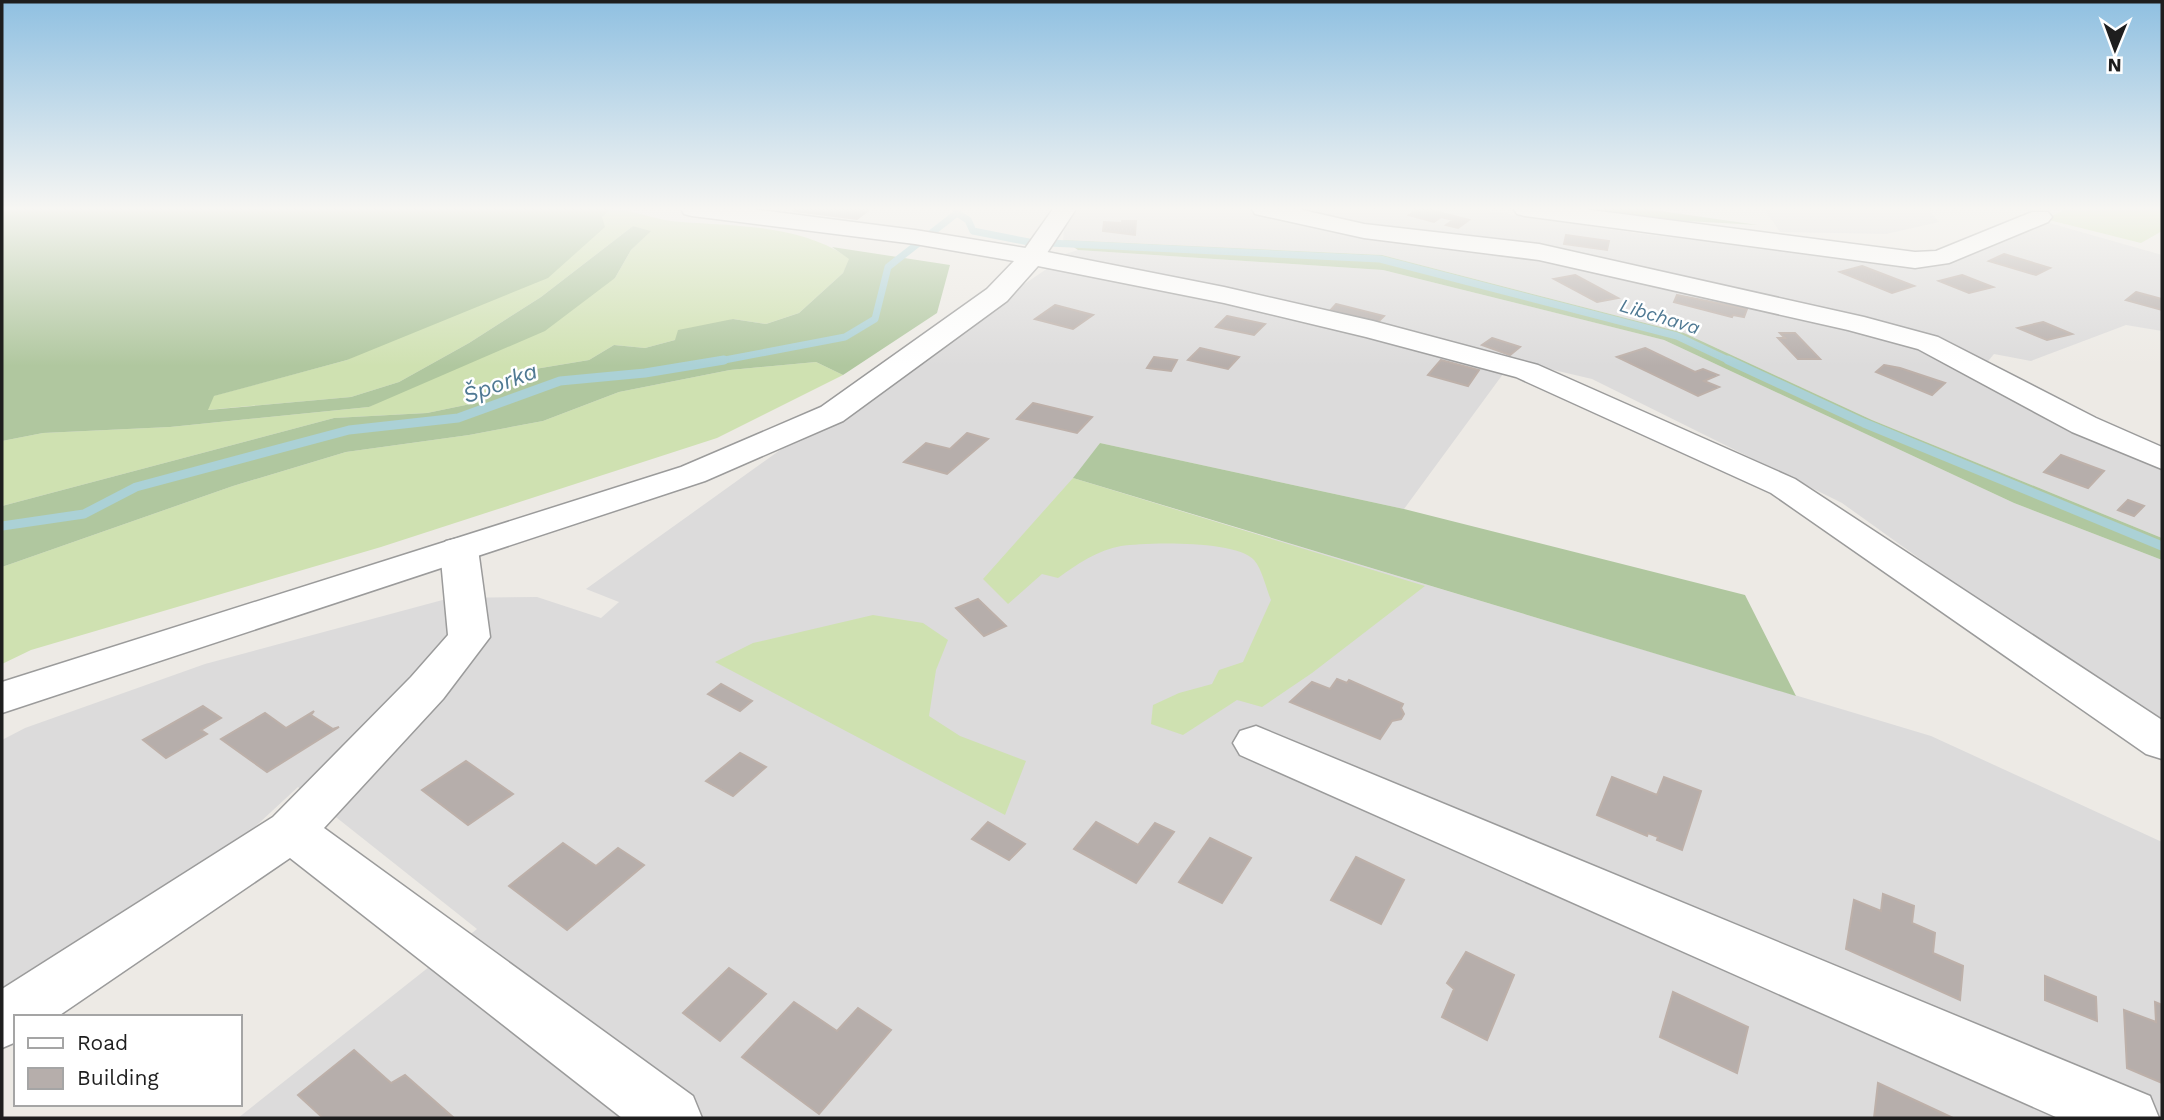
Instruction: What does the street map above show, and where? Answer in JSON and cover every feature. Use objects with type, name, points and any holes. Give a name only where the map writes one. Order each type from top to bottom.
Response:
[{"type":"street","points":[[2,698],[693,474],[832,414],[997,295],[1026,261]]},
{"type":"street","points":[[1092,261],[1527,371],[1783,486],[2162,742]]},
{"type":"street","points":[[1580,261],[1854,323],[1928,343],[2084,425],[2162,459]]},
{"type":"street","points":[[2,1021],[291,831],[427,688],[469,637],[459,549]]},
{"type":"street","points":[[1256,743],[2128,1118]]},
{"type":"street","points":[[291,831],[671,1118]]},
{"type":"shaded area","points":[[1089,261],[1250,261],[1383,270],[1664,340],[2014,503],[2162,560],[2162,732],[1842,503],[1592,379]]},
{"type":"shaded area","points":[[1406,261],[1881,261],[1931,267],[1946,261],[2162,261],[2162,331],[2126,325],[2031,361],[1994,354],[1974,378],[2162,468],[2162,538],[1872,420],[1684,333]]},
{"type":"shaded area","points":[[1048,268],[1396,339],[1503,374],[1404,509],[1100,443],[1074,479],[1931,736],[2162,842],[2162,1118],[238,1118],[477,929],[298,787],[244,837],[2,997],[2,740],[25,728],[205,664],[450,598],[537,597],[601,618],[619,602],[586,589],[797,438]]},
{"type":"green space","points":[[2,261],[567,261],[548,278],[347,360],[214,396],[208,410],[351,397],[399,382],[469,343],[541,297],[587,261],[625,261],[615,278],[545,331],[369,407],[170,427],[43,433],[2,441]]},
{"type":"green space","points":[[523,261],[587,261],[541,297],[469,343],[399,382],[351,397],[207,410],[213,396],[347,360]]},
{"type":"green space","points":[[625,261],[849,261],[843,273],[799,313],[766,324],[733,319],[645,348],[614,345],[589,360],[523,371],[490,385],[485,401],[427,413],[334,418],[2,506],[2,441],[43,433],[170,427],[369,407],[615,278]]},
{"type":"green space","points":[[848,261],[926,261],[950,265],[937,313],[843,375],[816,362],[730,370],[619,392],[543,421],[469,435],[346,452],[233,486],[2,567],[2,506],[334,418],[427,413],[485,401],[489,385],[523,371],[589,360],[614,345],[645,348],[675,340],[678,330],[733,319],[766,324],[799,313],[843,273]]},
{"type":"green space","points":[[1250,261],[1406,261],[1684,333],[1872,420],[2162,538],[2162,560],[2014,503],[1664,340],[1383,270]]},
{"type":"green space","points":[[816,362],[843,375],[717,438],[381,547],[31,650],[2,664],[2,567],[233,486],[346,452],[469,435],[543,421],[619,392],[730,370]]},
{"type":"green space","points":[[1100,443],[1404,509],[1745,595],[1796,696],[1073,478]]},
{"type":"green space","points":[[1073,478],[1425,586],[1312,673],[1262,707],[1237,700],[1183,735],[1151,724],[1153,705],[1179,693],[1212,684],[1219,670],[1243,662],[1271,600],[1262,573],[1254,560],[1244,553],[1230,549],[1170,543],[1121,546],[1096,554],[1058,578],[1042,574],[1008,604],[983,579]]},
{"type":"green space","points":[[873,615],[923,623],[948,640],[936,670],[929,716],[960,736],[1026,761],[1005,815],[715,662],[753,643]]},
{"type":"building","points":[[1990,261],[2028,261],[2050,268],[2036,275]]},
{"type":"building","points":[[1862,266],[1914,286],[1892,293],[1840,272]]},
{"type":"building","points":[[1575,275],[1618,298],[1597,302],[1554,279]]},
{"type":"building","points":[[1962,275],[1993,287],[1969,293],[1939,281]]},
{"type":"building","points":[[2136,292],[2162,299],[2162,310],[2126,300]]},
{"type":"building","points":[[1677,295],[1747,309],[1744,317],[1732,317],[1674,302]]},
{"type":"building","points":[[1336,304],[1384,316],[1376,324],[1328,313]]},
{"type":"building","points":[[1055,305],[1093,315],[1073,329],[1035,319]]},
{"type":"building","points":[[1227,316],[1265,324],[1254,335],[1216,327]]},
{"type":"building","points":[[2043,322],[2072,334],[2047,340],[2018,328]]},
{"type":"building","points":[[1780,333],[1795,333],[1820,359],[1798,359],[1778,338],[1785,338]]},
{"type":"building","points":[[1492,338],[1520,347],[1510,355],[1482,345]]},
{"type":"building","points":[[1200,348],[1239,357],[1228,369],[1188,360]]},
{"type":"building","points":[[1645,348],[1695,372],[1703,369],[1718,375],[1704,381],[1719,387],[1698,396],[1617,357]]},
{"type":"building","points":[[1154,357],[1177,360],[1171,371],[1147,368]]},
{"type":"building","points":[[1441,360],[1479,370],[1468,386],[1428,375]]},
{"type":"building","points":[[1884,365],[1945,383],[1932,395],[1876,372]]},
{"type":"building","points":[[1033,403],[1092,417],[1077,433],[1017,419]]},
{"type":"building","points":[[967,433],[988,439],[947,474],[904,462],[926,443],[950,449]]},
{"type":"building","points":[[2061,455],[2104,471],[2088,488],[2044,472]]},
{"type":"building","points":[[2128,500],[2144,506],[2134,516],[2118,510]]},
{"type":"building","points":[[978,599],[1006,626],[984,636],[956,608]]},
{"type":"building","points":[[1337,679],[1347,683],[1349,680],[1403,704],[1401,708],[1404,714],[1401,719],[1392,721],[1380,739],[1290,702],[1312,682],[1330,689]]},
{"type":"building","points":[[721,684],[752,701],[740,711],[708,694]]},
{"type":"building","points":[[203,706],[221,718],[201,730],[207,734],[166,758],[143,740]]},
{"type":"building","points":[[314,711],[311,715],[333,729],[339,727],[267,772],[221,739],[265,713],[286,728]]},
{"type":"building","points":[[740,753],[766,767],[733,796],[706,781]]},
{"type":"building","points":[[466,761],[513,794],[468,825],[422,790]]},
{"type":"building","points":[[1612,777],[1657,795],[1664,777],[1701,791],[1682,850],[1657,840],[1658,837],[1648,833],[1647,836],[1597,815]]},
{"type":"building","points":[[988,822],[1025,844],[1009,860],[972,839]]},
{"type":"building","points":[[1096,822],[1138,845],[1155,823],[1174,832],[1136,883],[1074,849]]},
{"type":"building","points":[[1210,838],[1251,858],[1222,903],[1179,882]]},
{"type":"building","points":[[563,843],[596,866],[618,848],[644,865],[567,930],[509,886]]},
{"type":"building","points":[[1356,857],[1404,880],[1381,924],[1331,900]]},
{"type":"building","points":[[1883,894],[1914,906],[1912,923],[1935,933],[1933,953],[1963,966],[1960,1000],[1846,949],[1854,900],[1881,911]]},
{"type":"building","points":[[1466,952],[1514,975],[1487,1040],[1442,1017],[1454,989],[1447,983]]},
{"type":"building","points":[[729,968],[766,994],[720,1041],[683,1013]]},
{"type":"building","points":[[2045,976],[2096,997],[2097,1021],[2045,1000]]},
{"type":"building","points":[[1673,992],[1748,1027],[1737,1073],[1660,1037]]},
{"type":"building","points":[[794,1002],[837,1031],[858,1008],[891,1030],[819,1114],[742,1057]]},
{"type":"building","points":[[2155,1002],[2162,1005],[2162,1083],[2127,1068],[2124,1010],[2156,1022]]},
{"type":"building","points":[[354,1050],[391,1083],[405,1075],[454,1118],[323,1118],[298,1095]]},
{"type":"building","points":[[1878,1083],[1953,1118],[1874,1118]]},
{"type":"waterway","name":"Šporka","points":[[714,362],[845,337],[875,319],[888,267],[895,261]]},
{"type":"waterway","name":"Libchava","points":[[1389,261],[1677,336],[1732,362]]},
{"type":"waterway","name":"Šporka","points":[[2,526],[84,514],[136,487],[349,430],[458,418],[560,381],[645,373],[724,360]]},
{"type":"waterway","name":"Libchava","points":[[1728,360],[1864,423],[2162,546]]}]
